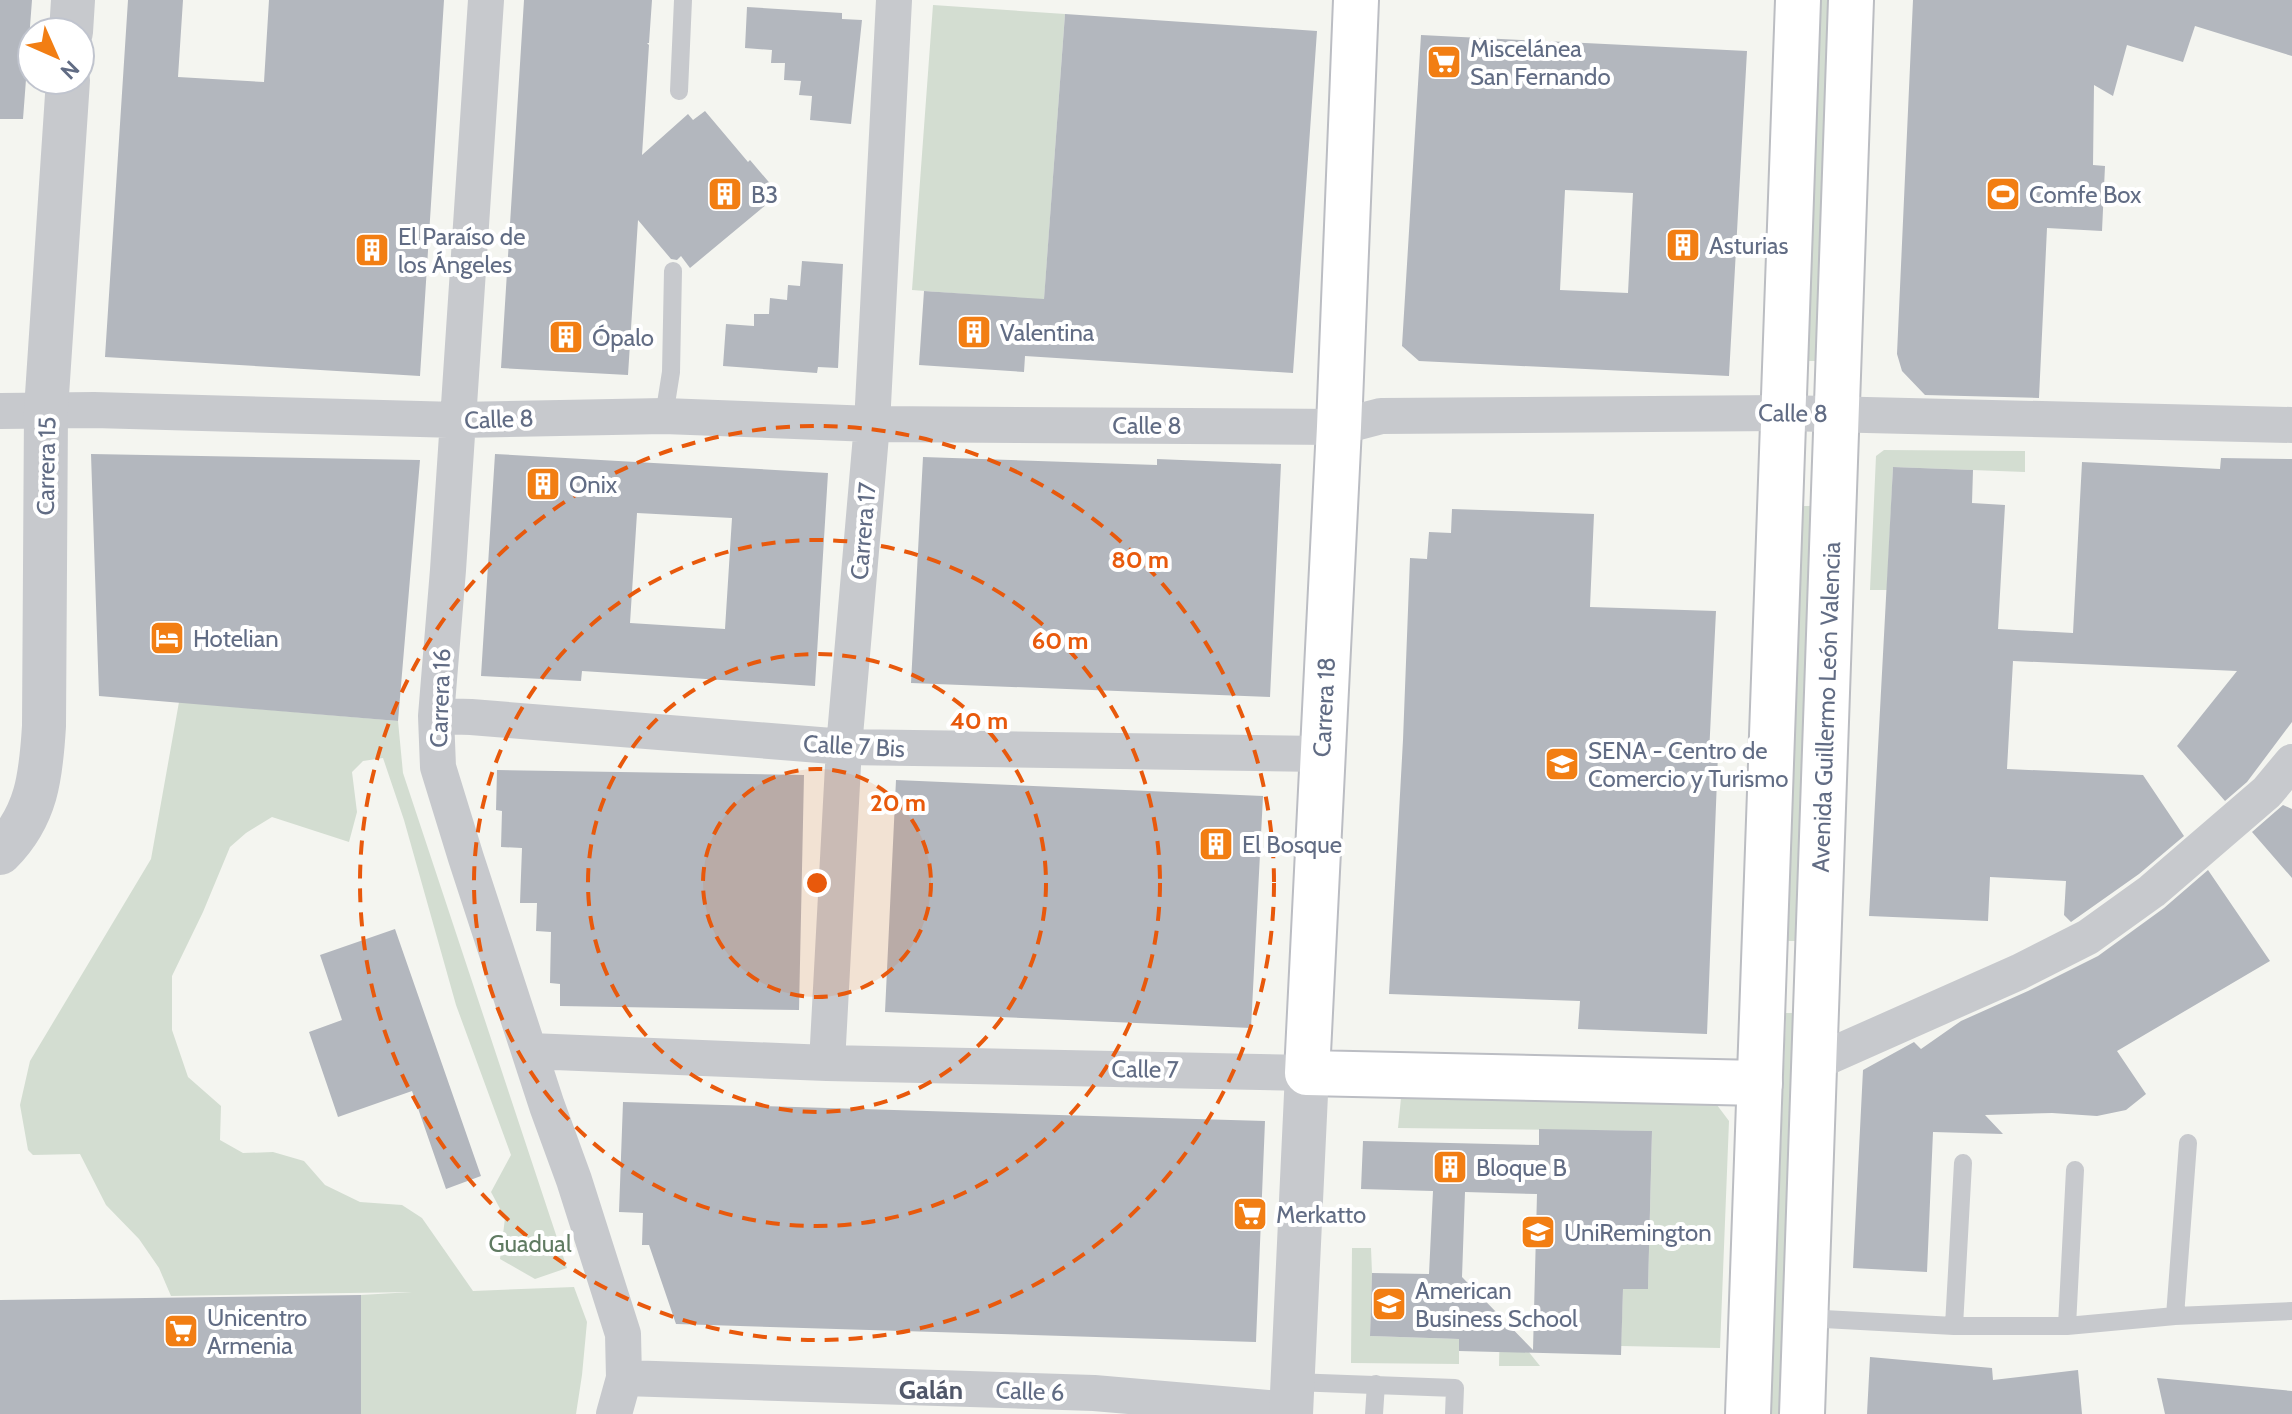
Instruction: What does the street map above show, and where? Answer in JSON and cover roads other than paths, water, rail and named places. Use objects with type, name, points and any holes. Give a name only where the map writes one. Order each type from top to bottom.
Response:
[{"type":"main road","name":"Carrera 18","points":[[1307,1073],[1339,427],[1356,0]]},
{"type":"main road","points":[[1748,1414],[1798,0]]},
{"type":"main road","name":"Avenida Guillermo León Valencia","points":[[1802,1414],[1851,0]]},
{"type":"main road","name":"Calle 7","points":[[1307,1073],[1760,1083]]},
{"type":"street","name":"Carrera 16","points":[[486,0],[436,716],[438,767],[623,1334],[624,1378],[614,1414]]},
{"type":"street","name":"Carrera 17","points":[[827,1063],[844,747],[872,424],[894,0]]},
{"type":"street","points":[[1782,0],[1798,0]]},
{"type":"street","name":"Carrera 15","points":[[4,849],[25,819],[42,770],[46,410],[67,96]]},
{"type":"street","name":"Calle 8","points":[[0,411],[457,420],[664,416],[872,424],[1339,427],[1381,416],[1783,413],[2292,425]]},
{"type":"street","name":"Calle 7 Bis","points":[[436,716],[844,747],[1321,754]]},
{"type":"street","points":[[1814,1063],[2019,972],[2088,937],[2152,891],[2267,792],[2292,762]]},
{"type":"street","name":"Calle 7","points":[[530,1051],[827,1063],[1307,1073]]},
{"type":"street","name":"Carrera 18","points":[[1292,1402],[1307,1073]]},
{"type":"street","name":"Calle 6","points":[[624,1378],[1292,1402]]},
{"type":"lane","points":[[679,91],[683,0]]},
{"type":"lane","points":[[664,416],[671,372],[673,271]]},
{"type":"lane","points":[[2175,1316],[2188,1143]]},
{"type":"lane","points":[[1954,1326],[1963,1163]]},
{"type":"lane","points":[[2067,1326],[2075,1170]]},
{"type":"lane","points":[[1805,1318],[1954,1326],[2067,1326],[2175,1316],[2292,1311]]},
{"type":"lane","points":[[1292,1402],[1376,1384],[1455,1388],[1454,1414]]},
{"type":"lane","points":[[1374,1414],[1376,1384]]},
{"type":"place","name":"Miscelánea San Fernando","points":[[1444,62]]},
{"type":"place","name":"B3","points":[[725,194]]},
{"type":"place","name":"Comfe Box","points":[[2003,194]]},
{"type":"place","name":"Asturias","points":[[1683,245]]},
{"type":"place","name":"El Paraíso de los Ángeles","points":[[372,250]]},
{"type":"place","name":"Valentina","points":[[974,332]]},
{"type":"place","name":"Ópalo","points":[[566,337]]},
{"type":"place","name":"Onix","points":[[543,484]]},
{"type":"place","name":"Hotelian","points":[[167,638]]},
{"type":"place","name":"SENA - Centro de Comercio y Turismo","points":[[1562,764]]},
{"type":"place","name":"El Bosque","points":[[1216,844]]},
{"type":"place","name":"Bloque B","points":[[1450,1167]]},
{"type":"place","name":"Merkatto","points":[[1250,1214]]},
{"type":"place","name":"UniRemington","points":[[1538,1232]]},
{"type":"place","name":"American Business School","points":[[1389,1304]]},
{"type":"place","name":"Unicentro Armenia","points":[[181,1331]]},
{"type":"district","name":"Galán","points":[[931,1390]]},
{"type":"park label","name":"Guadual","points":[[530,1243]]}]
